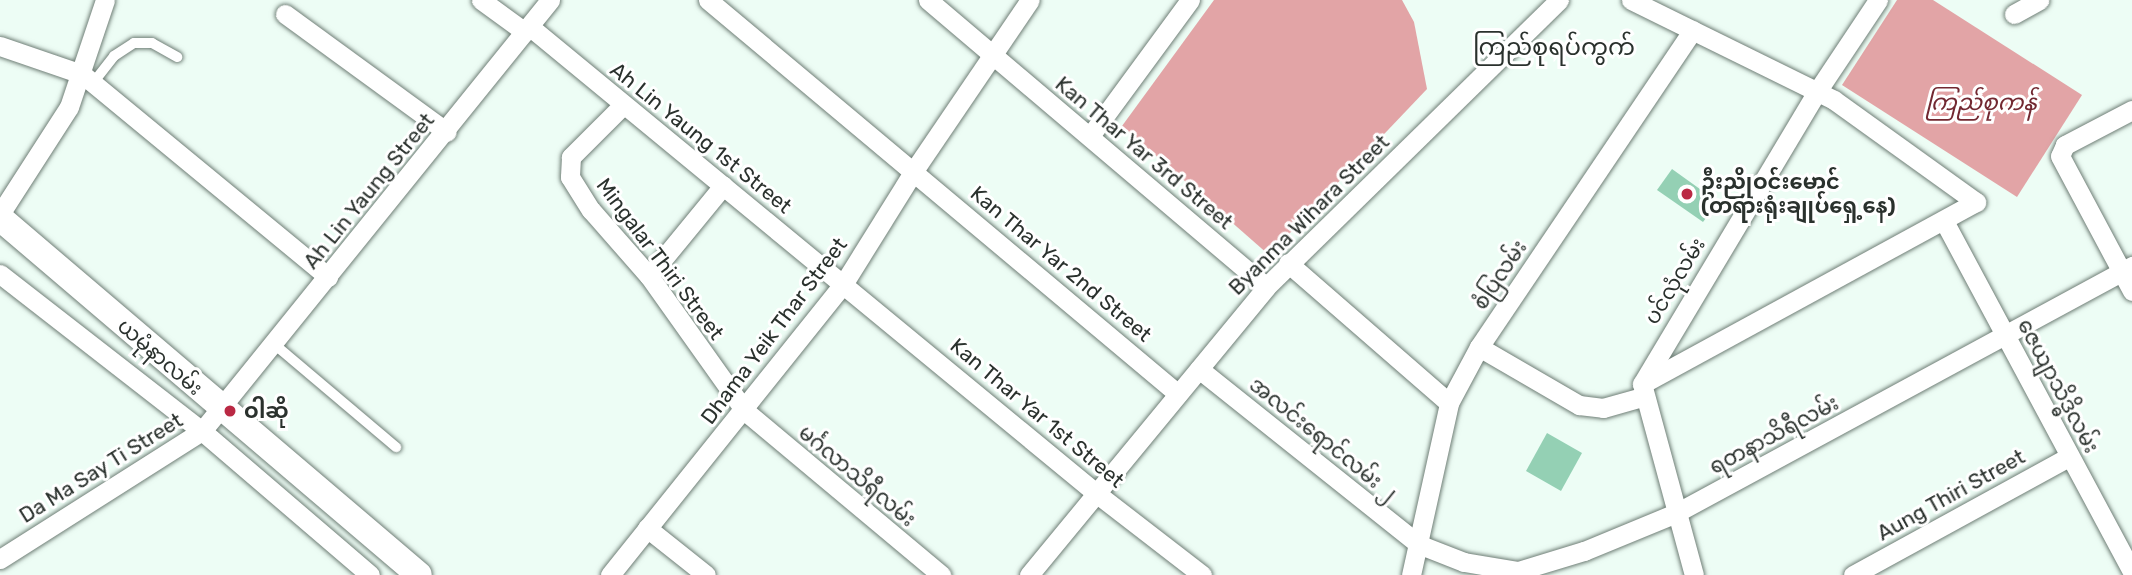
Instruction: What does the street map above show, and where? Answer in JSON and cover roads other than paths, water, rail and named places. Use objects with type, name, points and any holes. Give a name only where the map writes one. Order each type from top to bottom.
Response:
[{"type":"main road","name":"ယမုံနာလမ်း","points":[[0,216],[409,572]]},
{"type":"street","points":[[0,216],[49,143],[87,79],[105,0]]},
{"type":"street","name":"Ah Lin Yaung 1st Street","points":[[481,0],[527,29],[844,284]]},
{"type":"street","name":"Ah Lin Yaung Street","points":[[222,410],[550,0]]},
{"type":"street","name":"Kan Thar Yar 2nd Street","points":[[708,0],[915,169],[1178,394]]},
{"type":"street","name":"Kan Thar Yar 3rd Street","points":[[928,0],[1266,287]]},
{"type":"street","name":"Dhama Yeik Thar Street","points":[[610,575],[745,411],[844,284],[915,169],[1030,0]]},
{"type":"street","points":[[1090,136],[1190,0]]},
{"type":"street","name":"Byanma Wihara Street","points":[[1029,575],[1266,287],[1559,0]]},
{"type":"street","points":[[1479,347],[1579,405],[1603,408],[1642,391],[1976,202],[1973,197],[1834,100],[1631,0]]},
{"type":"street","name":"ပင်လုံလမ်း","points":[[1642,391],[1816,93],[1878,0]]},
{"type":"street","points":[[2014,14],[2039,0]]},
{"type":"street","points":[[285,15],[447,132]]},
{"type":"street","name":"စံပြလမ်း","points":[[1411,575],[1449,403],[1479,347],[1693,30]]},
{"type":"street","points":[[0,46],[87,79],[328,277]]},
{"type":"street","name":"Mingalar Thiri Street","points":[[623,105],[571,157],[570,177],[591,209],[649,276],[745,411]]},
{"type":"street","points":[[2132,110],[2060,149],[2127,269],[2132,291]]},
{"type":"street","points":[[649,276],[723,186]]},
{"type":"street","name":"ဇေယျာသိဒ္ဓိလမ်း","points":[[1944,221],[2132,572]]},
{"type":"street","points":[[1289,263],[1449,403]]},
{"type":"street","name":"ရတနာသိရီလမ်း","points":[[1418,544],[1464,562],[1518,571],[1584,551],[1676,513],[2127,269]]},
{"type":"street","points":[[0,274],[202,431],[370,575]]},
{"type":"street","name":"Kan Thar Yar 1st Street","points":[[844,284],[1096,493],[1202,575]]},
{"type":"street","name":"အလင်းရောင်လမ်း ၂","points":[[1199,369],[1418,544]]},
{"type":"street","points":[[1642,391],[1694,575]]},
{"type":"street","name":"Da Ma Say Ti Street","points":[[0,559],[202,431],[222,410]]},
{"type":"street","name":"မင်္ဂလာသိရီလမ်း","points":[[745,411],[941,575]]},
{"type":"street","name":"Aung Thiri Street","points":[[1853,575],[2070,456]]},
{"type":"street","points":[[647,528],[706,575]]},
{"type":"lane","points":[[87,79],[134,43],[152,43],[177,57]]},
{"type":"lane","points":[[274,344],[396,447]]},
{"type":"water","points":[[1214,0],[1402,0],[1414,22],[1427,89],[1269,255],[1122,126]]},
{"type":"water","name":"ကြည်စုကန်","points":[[1897,0],[1933,0],[2082,95],[2017,197],[1842,85]]},
{"type":"place","name":"ဦးညိုဝင်းမောင် (တရားရုံးချုပ်ရှေ့နေ)","points":[[1687,194]]},
{"type":"place","name":"ဝါဆို","points":[[230,411]]},
{"type":"district","name":"ကြည်စုရပ်ကွက်","points":[[1554,48]]}]
